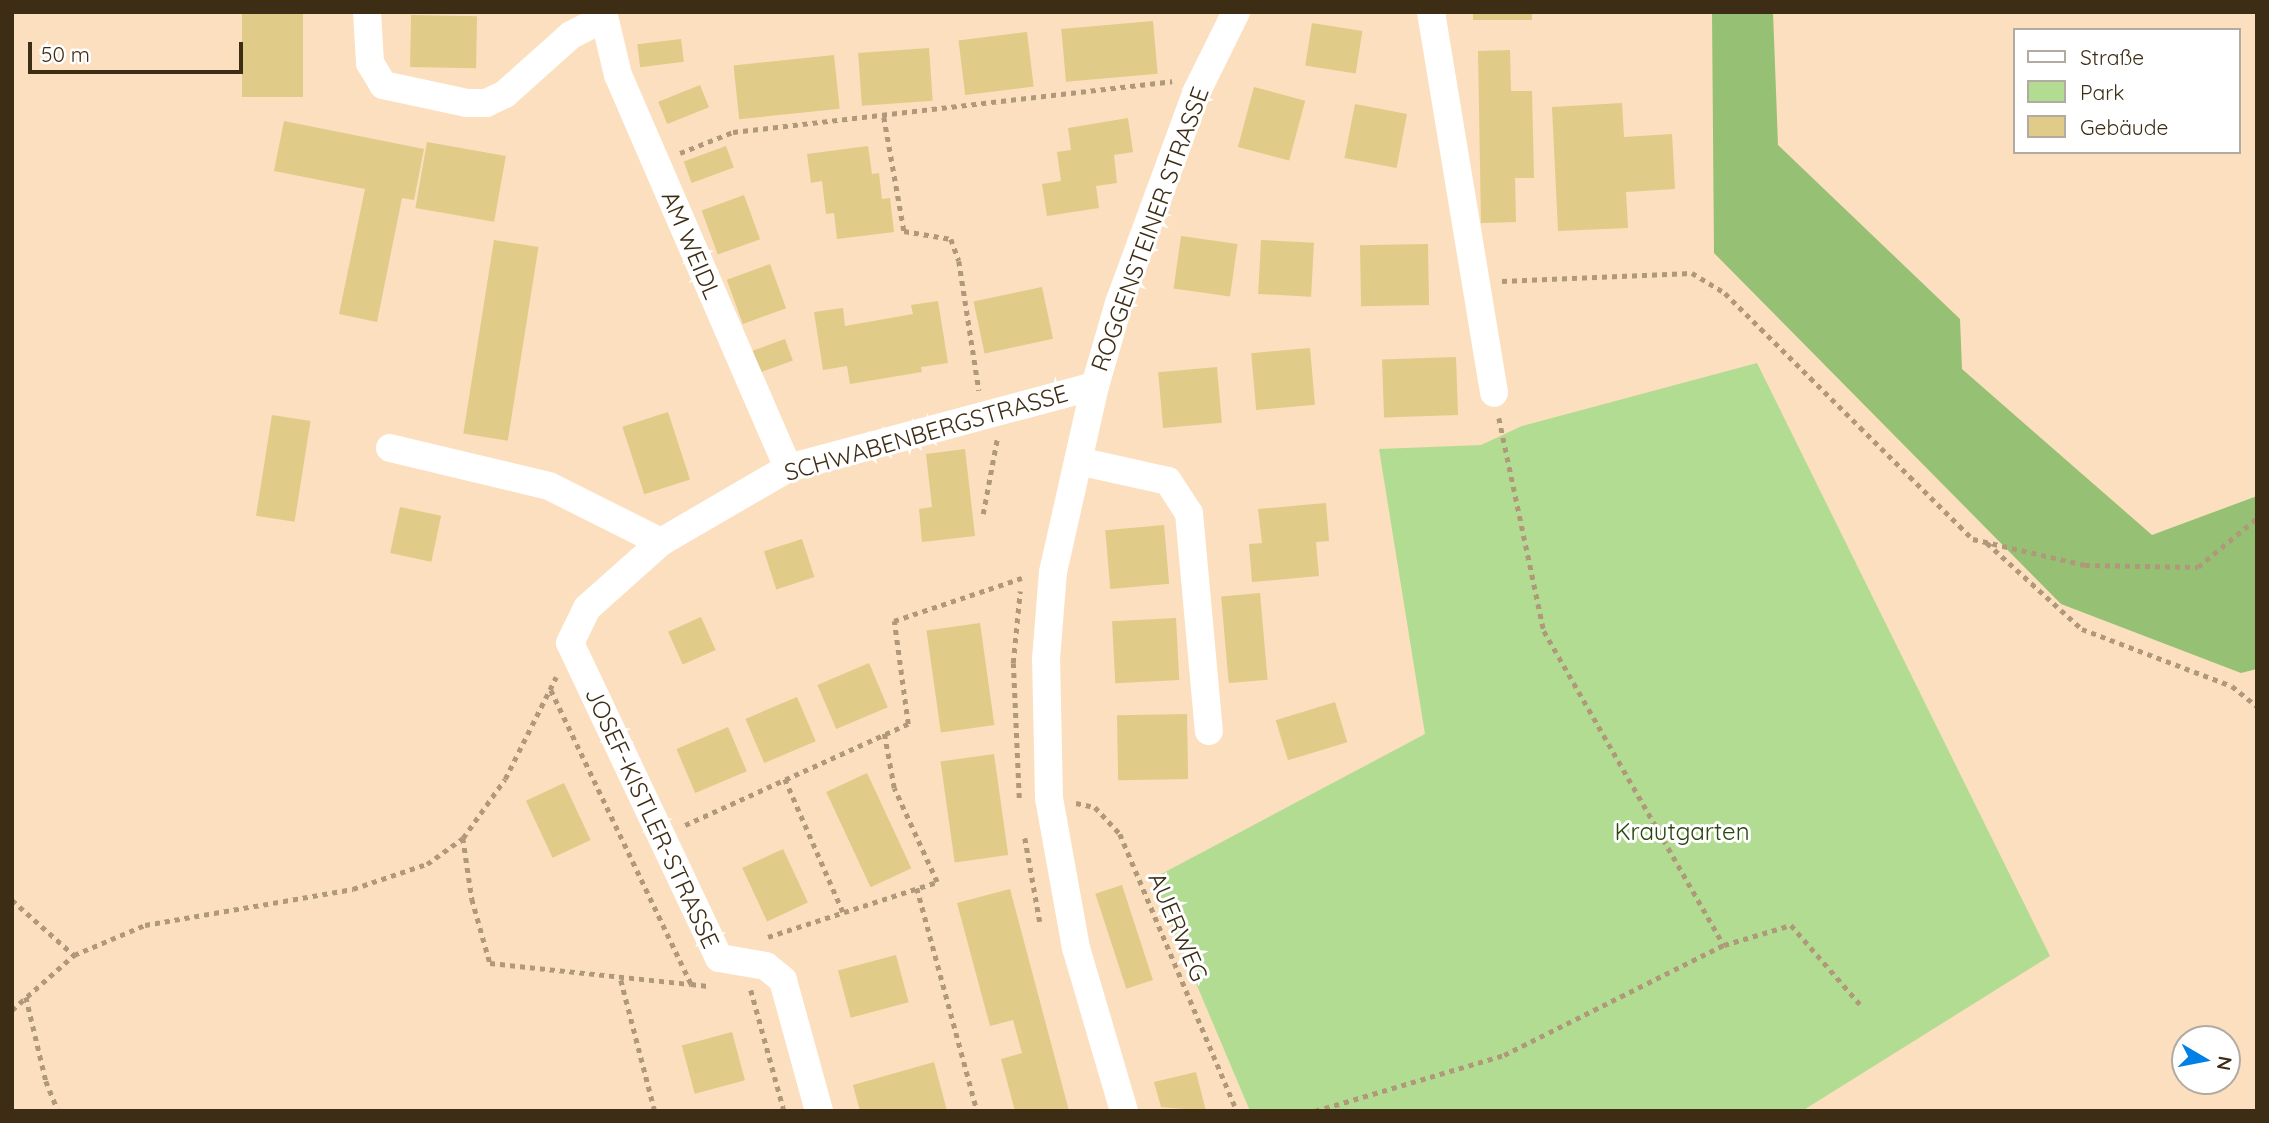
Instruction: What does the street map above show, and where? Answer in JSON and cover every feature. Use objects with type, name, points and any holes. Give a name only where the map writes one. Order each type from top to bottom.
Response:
[{"type":"street","points":[[367,12],[370,63],[383,85],[467,103],[486,103],[505,94],[571,35],[603,15]]},
{"type":"street","name":"ROGGENSTEINER STRASSE","points":[[1124,1111],[1076,948],[1049,798],[1047,646],[1053,572],[1095,386],[1136,254],[1197,91],[1236,12]]},
{"type":"street","points":[[1431,12],[1473,282],[1494,393]]},
{"type":"street","name":"AM WEIDL","points":[[603,15],[618,75],[788,468]]},
{"type":"street","name":"SCHWABENBERGSTRASSE","points":[[569,643],[587,608],[661,541],[788,468],[1095,386]]},
{"type":"street","points":[[390,448],[549,486],[661,541]]},
{"type":"street","points":[[1078,461],[1168,481],[1189,513],[1209,731]]},
{"type":"street","name":"JOSEF-KISTLER-STRASSE","points":[[569,643],[719,958],[737,965],[766,966],[783,980],[819,1111]]},
{"type":"path","points":[[655,163],[733,132],[884,117],[1179,80],[1197,91]]},
{"type":"path","points":[[884,117],[904,231],[951,239],[959,261],[993,412],[983,514]]},
{"type":"path","points":[[1473,282],[1692,273],[1725,293],[1973,539],[2085,565],[2198,567],[2257,518]]},
{"type":"path","points":[[1494,393],[1544,631],[1724,945]]},
{"type":"path","points":[[1986,542],[2082,629],[2232,686],[2257,706]]},
{"type":"path","points":[[659,836],[908,724],[894,621],[1022,578]]},
{"type":"path","points":[[12,1010],[75,955],[145,925],[353,889],[428,864],[464,838],[505,779],[569,643]]},
{"type":"path","points":[[737,965],[757,941],[937,882],[894,788],[884,733]]},
{"type":"path","points":[[785,779],[843,912]]},
{"type":"path","name":"AUERWEG","points":[[1049,798],[1095,807],[1120,834],[1237,1111]]},
{"type":"path","points":[[464,838],[472,899],[490,963],[621,980],[691,984]]},
{"type":"path","points":[[916,888],[977,1111]]},
{"type":"path","points":[[12,901],[75,955]]},
{"type":"path","points":[[1315,1111],[1504,1055],[1724,945],[1791,925],[1860,1004]]},
{"type":"path","points":[[621,980],[655,1111]]},
{"type":"path","points":[[26,996],[46,1081],[58,1111]]},
{"type":"green space","points":[[1712,12],[1773,12],[1778,145],[1960,319],[1962,369],[2152,535],[2257,496],[2257,669],[2241,673],[2061,604],[1714,253]]},
{"type":"green space","name":"Krautgarten","points":[[1757,363],[2050,956],[1802,1111],[1250,1111],[1152,879],[1425,734],[1379,449],[1481,445],[1522,426]]},
{"type":"building","points":[[242,12],[303,12],[303,97],[242,97]]},
{"type":"building","points":[[1473,12],[1532,12],[1532,20],[1473,20]]},
{"type":"building","points":[[411,15],[477,16],[476,68],[410,67]]},
{"type":"building","points":[[1153,21],[1158,74],[1066,82],[1061,29]]},
{"type":"building","points":[[1312,23],[1362,31],[1356,73],[1305,65]]},
{"type":"building","points":[[1027,32],[1034,87],[965,95],[959,40]]},
{"type":"building","points":[[681,39],[684,62],[640,67],[637,44]]},
{"type":"building","points":[[929,48],[933,101],[862,106],[858,53]]},
{"type":"building","points":[[1510,50],[1511,91],[1532,91],[1534,178],[1515,178],[1516,222],[1481,223],[1478,51]]},
{"type":"building","points":[[834,55],[840,109],[739,119],[734,66]]},
{"type":"building","points":[[700,85],[709,107],[667,124],[658,102]]},
{"type":"building","points":[[1254,87],[1305,101],[1289,161],[1238,147]]},
{"type":"building","points":[[1622,103],[1624,137],[1672,134],[1675,189],[1626,192],[1628,228],[1558,231],[1552,107]]},
{"type":"building","points":[[1355,104],[1407,114],[1397,168],[1345,158]]},
{"type":"building","points":[[1128,118],[1133,152],[1114,155],[1117,183],[1096,186],[1099,208],[1047,216],[1042,184],[1061,181],[1057,152],[1071,150],[1068,128]]},
{"type":"building","points":[[284,121],[424,149],[414,200],[402,198],[377,322],[339,314],[365,189],[274,171]]},
{"type":"building","points":[[427,142],[506,156],[494,222],[415,208]]},
{"type":"building","points":[[726,146],[734,168],[692,183],[684,161]]},
{"type":"building","points":[[868,146],[872,174],[879,173],[882,199],[890,198],[894,232],[837,239],[834,213],[826,214],[822,181],[811,183],[807,154]]},
{"type":"building","points":[[744,195],[760,239],[718,255],[702,210]]},
{"type":"building","points":[[1181,236],[1237,244],[1230,296],[1174,288]]},
{"type":"building","points":[[494,240],[538,247],[508,441],[463,434]]},
{"type":"building","points":[[1261,240],[1314,243],[1311,297],[1258,294]]},
{"type":"building","points":[[1428,244],[1429,305],[1361,306],[1360,245]]},
{"type":"building","points":[[770,264],[786,308],[743,324],[727,280]]},
{"type":"building","points":[[1042,287],[1053,339],[985,353],[974,302]]},
{"type":"building","points":[[938,301],[948,363],[921,367],[922,372],[850,384],[847,366],[823,370],[814,312],[843,308],[845,326],[913,314],[911,305]]},
{"type":"building","points":[[785,339],[793,361],[759,373],[751,351]]},
{"type":"building","points":[[1310,348],[1315,405],[1256,410],[1251,353]]},
{"type":"building","points":[[1456,357],[1458,415],[1384,418],[1382,360]]},
{"type":"building","points":[[1217,367],[1222,423],[1163,428],[1158,372]]},
{"type":"building","points":[[668,412],[690,480],[644,494],[622,427]]},
{"type":"building","points":[[272,415],[311,421],[295,522],[256,516]]},
{"type":"building","points":[[965,449],[975,536],[922,542],[919,509],[932,507],[926,454]]},
{"type":"building","points":[[1326,503],[1329,541],[1316,542],[1319,576],[1252,582],[1249,544],[1262,543],[1258,509]]},
{"type":"building","points":[[400,507],[441,516],[431,562],[390,553]]},
{"type":"building","points":[[1164,525],[1169,584],[1110,589],[1105,530]]},
{"type":"building","points":[[802,539],[814,577],[776,589],[764,551]]},
{"type":"building","points":[[1260,593],[1268,680],[1229,683],[1221,596]]},
{"type":"building","points":[[701,617],[716,650],[683,665],[668,632]]},
{"type":"building","points":[[1176,618],[1179,680],[1115,683],[1112,621]]},
{"type":"building","points":[[980,623],[994,725],[941,733],[927,631]]},
{"type":"building","points":[[869,663],[888,707],[836,729],[817,685]]},
{"type":"building","points":[[797,697],[816,741],[764,763],[745,719]]},
{"type":"building","points":[[1335,702],[1347,742],[1288,760],[1276,720]]},
{"type":"building","points":[[1187,714],[1188,779],[1118,780],[1117,715]]},
{"type":"building","points":[[728,727],[747,771],[695,793],[676,749]]},
{"type":"building","points":[[994,754],[1008,855],[955,863],[941,762]]},
{"type":"building","points":[[867,773],[911,868],[871,887],[826,792]]},
{"type":"building","points":[[564,783],[591,840],[553,858],[526,801]]},
{"type":"building","points":[[783,849],[808,902],[767,921],[742,868]]},
{"type":"building","points":[[1122,885],[1153,980],[1126,989],[1095,894]]},
{"type":"building","points":[[1010,889],[1069,1111],[1015,1111],[1001,1059],[1022,1053],[1013,1020],[990,1026],[957,903]]},
{"type":"building","points":[[896,955],[909,1002],[851,1018],[838,971]]},
{"type":"building","points":[[732,1032],[745,1080],[695,1094],[682,1045]]},
{"type":"building","points":[[934,1062],[947,1111],[860,1111],[853,1085]]},
{"type":"building","points":[[1196,1072],[1206,1111],[1161,1107],[1154,1082]]}]
